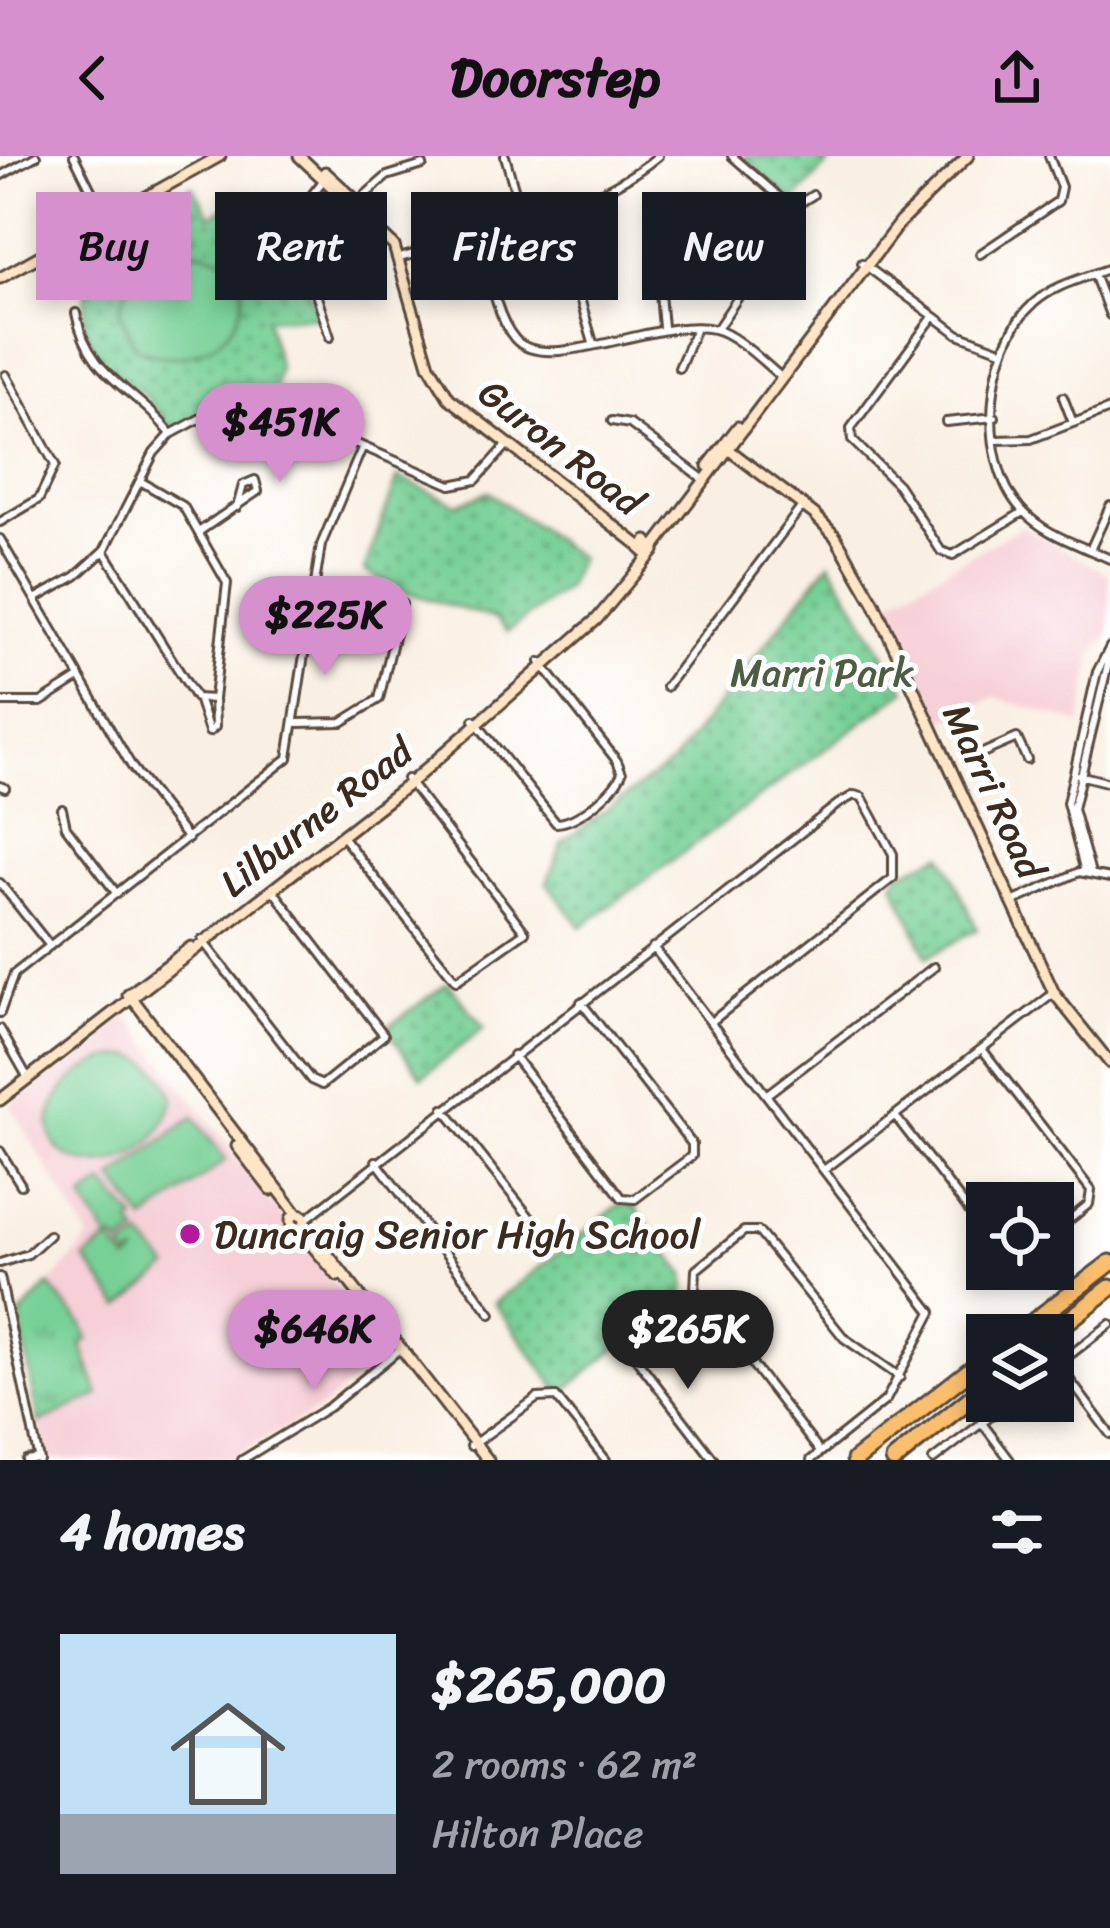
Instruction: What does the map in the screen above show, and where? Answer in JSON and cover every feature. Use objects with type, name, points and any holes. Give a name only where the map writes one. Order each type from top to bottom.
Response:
[{"type":"highway","points":[[1043,1314],[1110,1263]]},
{"type":"highway","points":[[1074,1316],[1110,1288]]},
{"type":"highway","points":[[855,1460],[966,1373]]},
{"type":"highway","points":[[894,1460],[966,1402]]},
{"type":"street","points":[[0,176],[36,156]]},
{"type":"street","points":[[74,156],[92,192]]},
{"type":"street","points":[[146,192],[210,156]]},
{"type":"street","points":[[150,192],[220,156]]},
{"type":"street","name":"Guron Road","points":[[304,156],[343,192]]},
{"type":"street","points":[[505,156],[515,192]]},
{"type":"street","points":[[604,192],[629,180],[658,156]]},
{"type":"street","points":[[732,156],[792,208],[813,195]]},
{"type":"street","name":"Lilburne Road","points":[[0,1097],[409,781],[603,613],[646,547],[703,479],[913,200],[959,156]]},
{"type":"street","name":"Lilburne Road","points":[[864,265],[929,189],[968,156]]},
{"type":"street","points":[[980,254],[1058,201],[1061,187],[1049,156]]},
{"type":"street","points":[[369,192],[387,176],[423,165]]},
{"type":"street","points":[[314,192],[326,177]]},
{"type":"street","name":"Guron Road","points":[[387,239],[403,257],[435,379],[454,403],[646,547]]},
{"type":"street","points":[[0,274],[36,254]]},
{"type":"street","points":[[403,257],[411,254]]},
{"type":"street","points":[[864,265],[933,316],[1001,350]]},
{"type":"street","points":[[1110,268],[1033,303],[1001,350],[995,417],[1000,473],[1023,512],[1047,531],[1110,559]]},
{"type":"street","points":[[1094,274],[1110,315]]},
{"type":"street","points":[[318,300],[330,337]]},
{"type":"street","points":[[499,300],[518,343],[538,353],[563,353],[663,327],[717,329],[780,376]]},
{"type":"street","points":[[580,300],[593,344]]},
{"type":"street","points":[[660,300],[663,327]]},
{"type":"street","points":[[717,329],[736,300]]},
{"type":"street","points":[[76,313],[104,375],[144,400],[171,434]]},
{"type":"street","points":[[933,316],[851,428],[852,440],[898,485],[941,551],[952,555],[1023,512]]},
{"type":"street","points":[[679,368],[696,328]]},
{"type":"street","points":[[0,522],[39,499],[55,465],[6,375]]},
{"type":"street","points":[[1063,397],[1072,424]]},
{"type":"street","points":[[35,599],[76,576],[104,551],[171,434],[214,411],[267,406],[456,485],[476,480],[509,442]]},
{"type":"street","points":[[995,440],[1031,439],[1110,409]]},
{"type":"street","points":[[946,422],[995,417]]},
{"type":"street","points":[[612,421],[630,424],[703,479]]},
{"type":"street","name":"Marri Road","points":[[726,447],[835,536],[874,603],[1054,993],[1110,1063]]},
{"type":"street","points":[[0,1013],[14,974],[288,758],[298,723],[321,545],[362,448]]},
{"type":"street","points":[[200,531],[256,496],[255,480],[242,485],[237,507]]},
{"type":"street","points":[[104,551],[199,701],[208,732],[215,727],[214,698],[228,587],[200,531],[177,501],[140,481]]},
{"type":"street","points":[[666,687],[803,506]]},
{"type":"street","points":[[1090,550],[1110,506]]},
{"type":"street","points":[[0,539],[132,767],[188,839]]},
{"type":"street","points":[[298,723],[342,722],[379,698],[402,604]]},
{"type":"street","points":[[1088,872],[1073,808],[1079,754],[1099,666],[1110,646]]},
{"type":"street","points":[[1077,774],[1110,656]]},
{"type":"street","points":[[476,722],[556,823],[567,823],[612,788],[622,772],[617,760],[542,664]]},
{"type":"street","points":[[0,702],[40,702],[80,678]]},
{"type":"street","points":[[199,701],[214,698]]},
{"type":"street","points":[[970,758],[1017,738],[1027,760]]},
{"type":"street","points":[[1079,754],[1087,742]]},
{"type":"street","points":[[1077,774],[1110,783]]},
{"type":"street","points":[[341,835],[456,981],[525,932],[409,781]]},
{"type":"street","points":[[300,1220],[851,796],[865,800],[893,854],[894,874],[886,886],[711,1022]]},
{"type":"street","points":[[62,809],[66,827],[117,894]]},
{"type":"street","points":[[1012,902],[1088,872],[1110,878]]},
{"type":"street","points":[[0,884],[50,946]]},
{"type":"street","points":[[203,941],[317,1085],[377,1043],[384,1035],[379,1026],[271,888]]},
{"type":"street","points":[[653,947],[928,1304],[931,1321],[900,1377],[875,1410],[811,1460]]},
{"type":"street","points":[[766,1095],[934,967]]},
{"type":"street","points":[[824,1170],[1054,993]]},
{"type":"street","points":[[128,998],[485,1460]]},
{"type":"street","points":[[513,1055],[622,1198],[635,1199],[692,1156],[692,1144],[581,1002]]},
{"type":"street","points":[[0,1029],[26,1076]]},
{"type":"street","points":[[982,1049],[1091,1190],[1089,1204],[1074,1216]]},
{"type":"street","points":[[444,1108],[551,1244]]},
{"type":"street","points":[[895,1115],[966,1207]]},
{"type":"street","points":[[0,1150],[21,1185]]},
{"type":"street","points":[[376,1161],[490,1314]]},
{"type":"street","points":[[820,1453],[695,1290],[696,1270],[744,1232],[758,1231],[836,1330],[900,1377]]},
{"type":"street","points":[[0,1263],[28,1254],[49,1234]]},
{"type":"street","points":[[0,1277],[38,1459],[26,1460]]},
{"type":"street","points":[[1074,1351],[1110,1324]]},
{"type":"street","points":[[629,1349],[714,1460]]},
{"type":"street","points":[[242,1460],[329,1407],[398,1350]]},
{"type":"street","points":[[1074,1389],[1110,1434]]},
{"type":"street","points":[[473,1444],[537,1398],[556,1396],[606,1460]]},
{"type":"street","points":[[933,1460],[982,1423],[1010,1460]]},
{"type":"shaded area","points":[[1022,526],[1110,575],[1110,633],[1094,652],[1081,724],[995,697],[938,722],[881,606]]},
{"type":"shaded area","name":"Duncraig Senior High School","points":[[122,1016],[131,1020],[387,1353],[321,1408],[227,1460],[47,1460],[39,1423],[55,1413],[81,1343],[75,1318],[49,1285],[90,1239],[10,1105]]},
{"type":"green space","points":[[743,156],[835,156],[802,192],[782,192]]},
{"type":"green space","points":[[193,186],[210,216],[215,213],[215,300],[312,300],[318,317],[266,318],[279,368],[271,403],[220,407],[172,429],[144,394],[101,364],[84,325],[85,300],[191,300],[191,192],[181,192]]},
{"type":"green space","points":[[191,252],[215,257],[215,300],[242,300],[236,320],[220,340],[196,353],[168,357],[135,347],[120,311],[123,300],[191,300]]},
{"type":"green space","points":[[398,477],[457,504],[489,492],[579,558],[566,588],[507,632],[495,619],[405,592],[364,571]]},
{"type":"green space","name":"Marri Park","points":[[830,562],[906,690],[581,927],[547,883],[563,842],[673,762]]},
{"type":"green space","points":[[943,854],[977,929],[927,957],[894,883],[897,875]]},
{"type":"green space","points":[[448,983],[484,1028],[422,1077],[386,1028]]},
{"type":"green space","points":[[133,1056],[159,1072],[174,1098],[158,1132],[136,1153],[110,1163],[84,1162],[64,1153],[51,1137],[51,1113],[67,1085],[97,1063]]},
{"type":"green space","points":[[193,1117],[226,1160],[145,1221],[113,1178]]},
{"type":"green space","points":[[104,1183],[136,1220],[131,1224],[138,1233],[120,1246],[114,1238],[110,1241],[128,1262],[138,1254],[130,1259],[123,1250],[142,1237],[169,1268],[121,1307],[85,1259],[109,1240],[83,1199]]},
{"type":"green space","points":[[620,1204],[634,1206],[685,1274],[686,1290],[561,1394],[494,1303]]},
{"type":"green space","points":[[49,1285],[83,1325],[88,1340],[81,1343],[99,1395],[39,1423],[19,1316]]},
{"type":"place","name":"Duncraig Senior High School","points":[[190,1234]]}]
